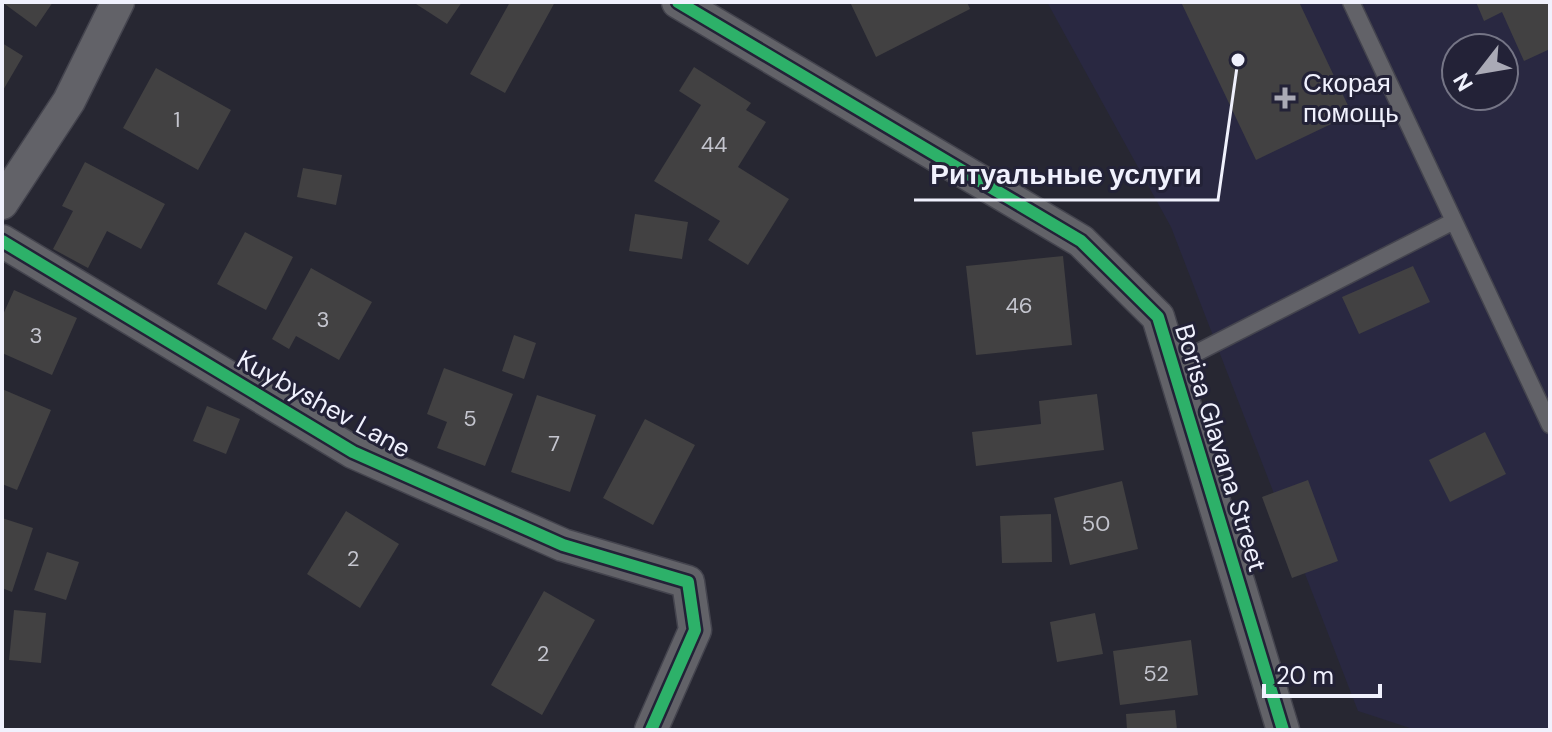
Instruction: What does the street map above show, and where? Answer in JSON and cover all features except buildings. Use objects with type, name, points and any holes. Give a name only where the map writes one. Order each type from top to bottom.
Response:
[{"type":"street","points":[[2,203],[69,101],[118,2]]},
{"type":"street","name":"Borisa Glavana Street","points":[[678,2],[1081,241],[1158,317],[1283,730]]},
{"type":"street","name":"Kuybyshev Lane","points":[[2,241],[353,452],[563,545],[688,582],[695,630],[651,730]]},
{"type":"lane","points":[[1351,2],[1454,221],[1542,390],[1550,425]]},
{"type":"lane","points":[[1173,365],[1454,221]]},
{"type":"shaded area","points":[[1047,2],[1550,2],[1550,730],[1416,730],[1358,711],[1171,227]]},
{"type":"cycle path","points":[[678,2],[1081,241],[1158,317],[1283,730]]},
{"type":"cycle path","points":[[2,241],[353,452],[563,545],[688,582],[695,630],[651,730]]},
{"type":"place","name":"Ритуальные услуги","points":[[1238,60]]},
{"type":"place","name":"Скорая помощь","points":[[1285,98]]}]
